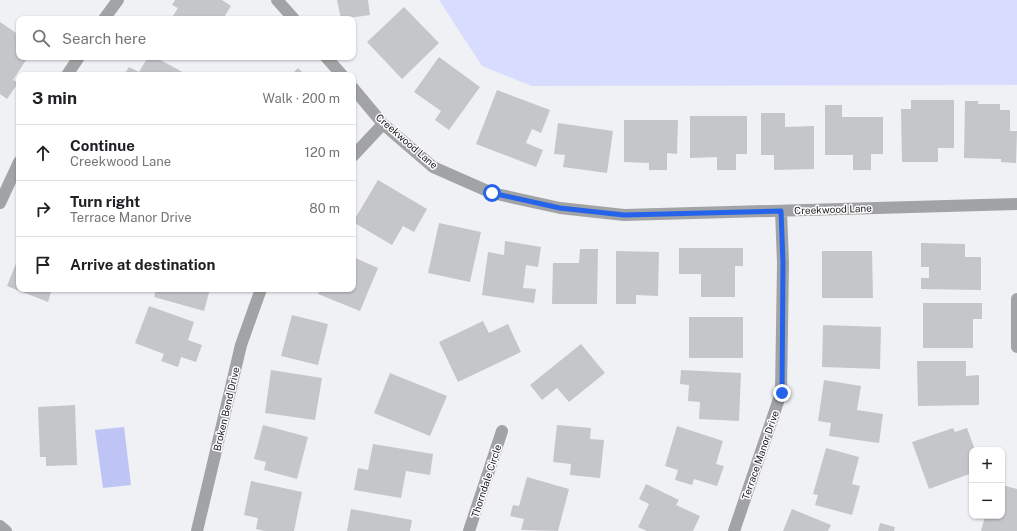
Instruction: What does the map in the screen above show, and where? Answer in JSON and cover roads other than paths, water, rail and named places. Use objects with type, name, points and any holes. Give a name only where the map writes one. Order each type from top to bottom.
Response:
[{"type":"street","points":[[106,16],[118,0]]},
{"type":"street","points":[[278,0],[291,16]]},
{"type":"street","points":[[69,72],[77,60]]},
{"type":"street","points":[[329,60],[339,72]]},
{"type":"street","name":"Creekwood Lane","points":[[356,92],[383,124],[433,167],[492,193],[552,207],[624,215],[1017,204]]},
{"type":"street","points":[[356,153],[383,124]]},
{"type":"street","points":[[0,203],[16,168]]},
{"type":"street","name":"Terrace Manor Drive","points":[[734,531],[782,393],[783,263],[781,211]]},
{"type":"street","name":"Broken Bend Drive","points":[[197,531],[241,345],[260,292]]},
{"type":"street","points":[[1017,299],[1017,347]]},
{"type":"street","name":"Thorndale Circle","points":[[469,531],[502,431]]},
{"type":"street","points":[[0,526],[6,531]]}]
